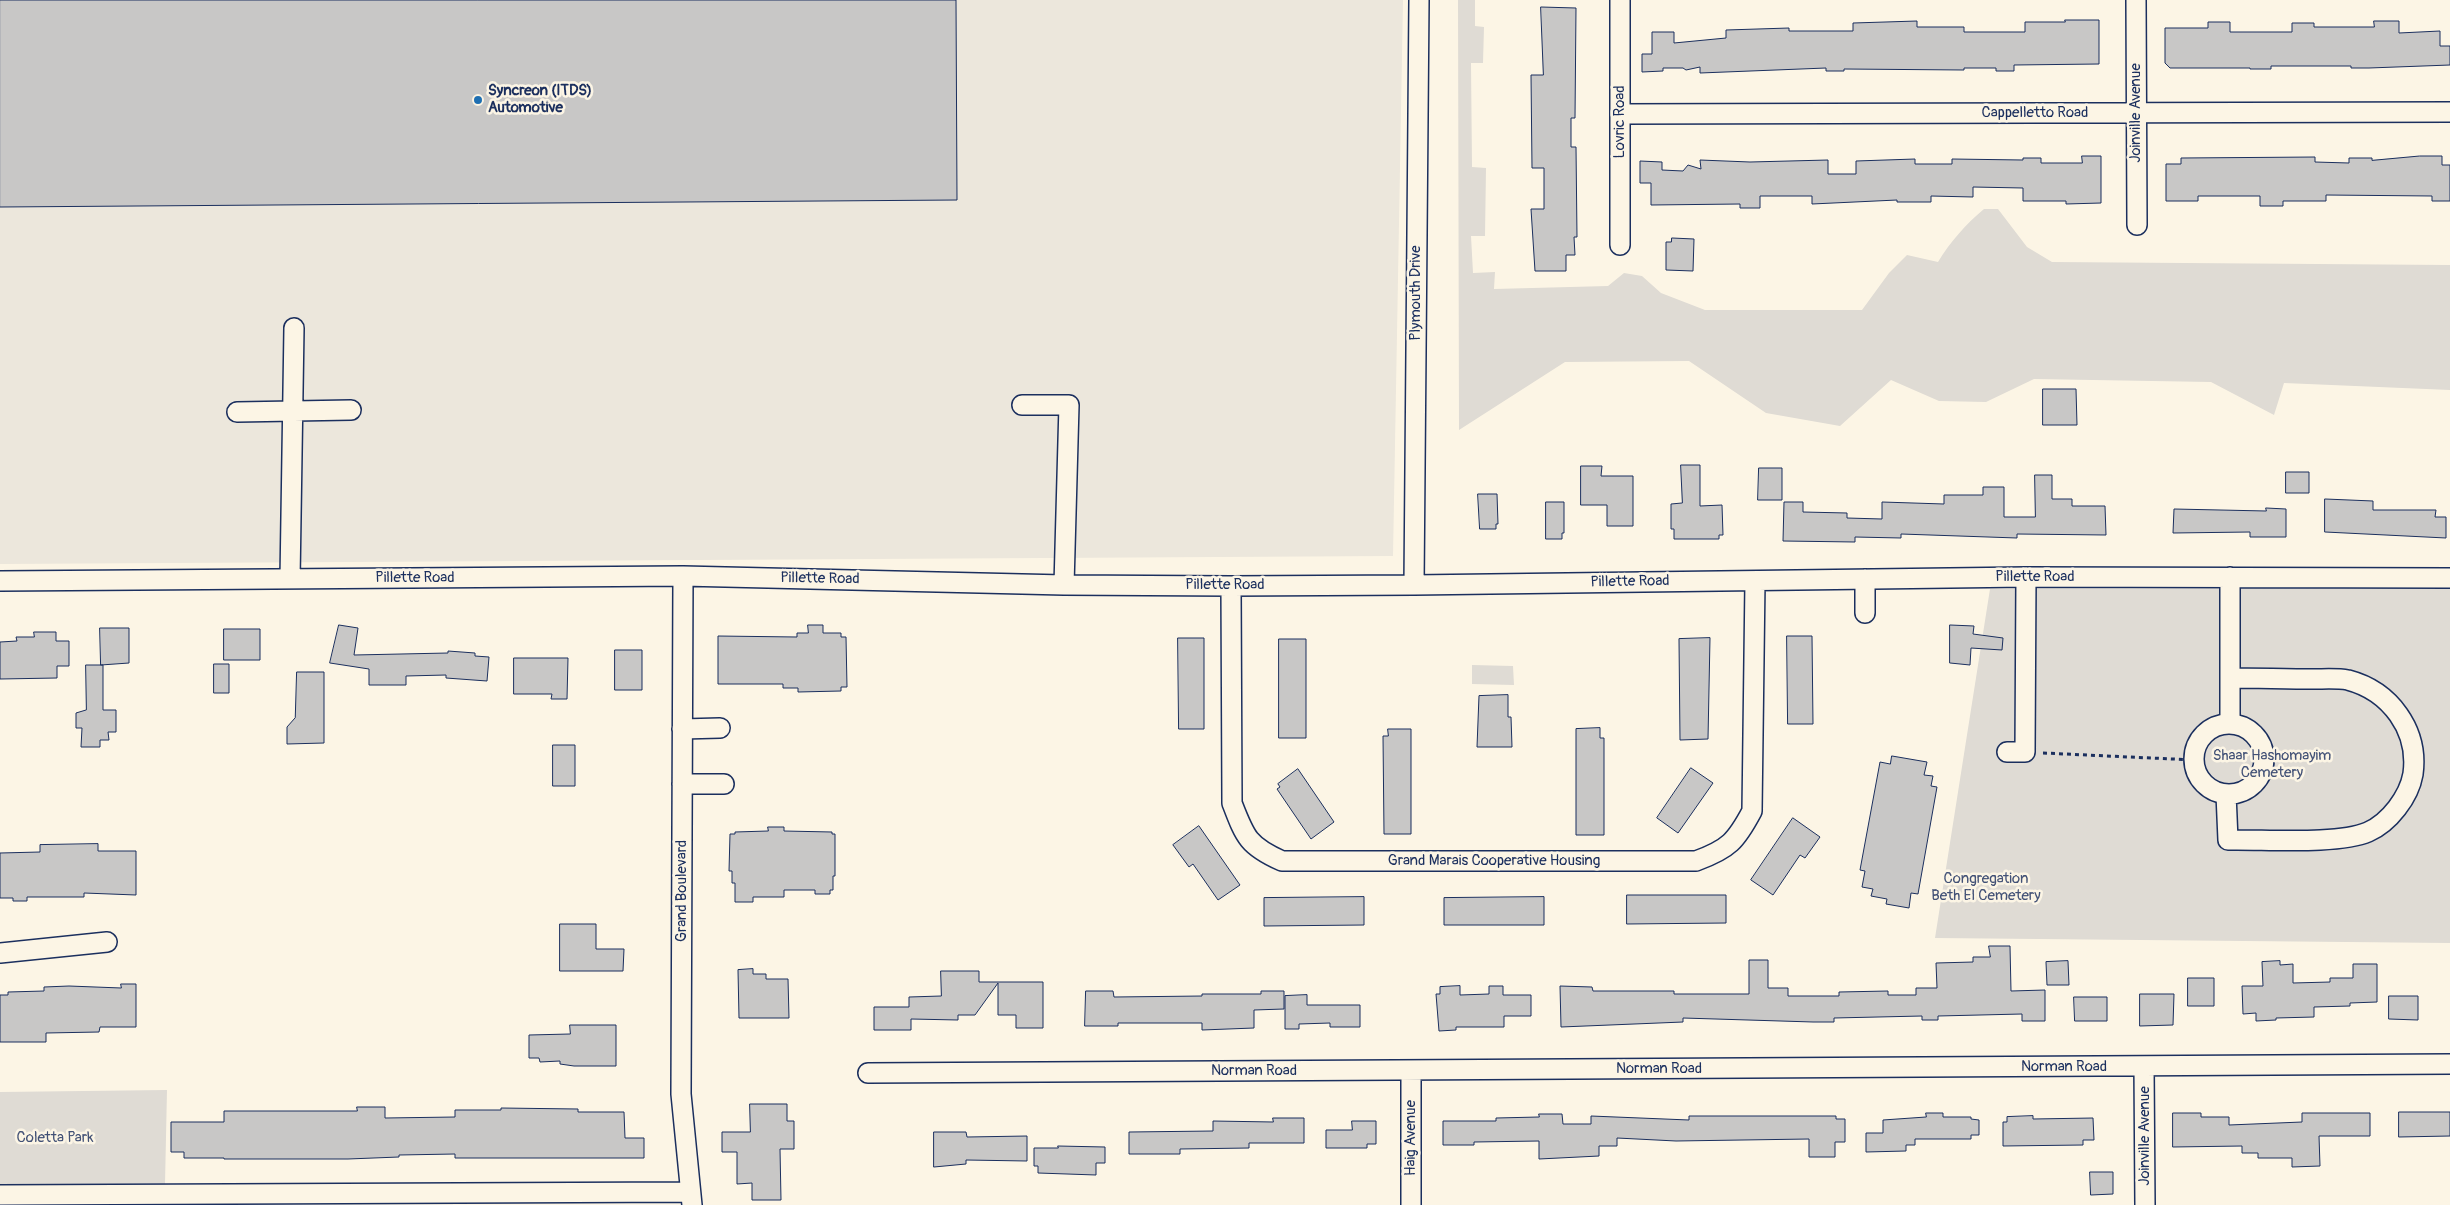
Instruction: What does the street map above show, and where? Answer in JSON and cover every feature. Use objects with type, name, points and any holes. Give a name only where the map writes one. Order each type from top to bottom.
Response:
[{"type":"street","name":"Plymouth Drive","points":[[1414,585],[1419,0]]},
{"type":"street","name":"Lovric Road","points":[[1620,0],[1620,245]]},
{"type":"street","name":"Joinville Avenue","points":[[2136,0],[2137,225]]},
{"type":"street","name":"Cappelletto Road","points":[[1620,114],[2450,112]]},
{"type":"street","points":[[290,579],[294,328]]},
{"type":"street","points":[[1022,405],[1069,405],[1064,585]]},
{"type":"street","points":[[237,412],[351,410]]},
{"type":"street","name":"Pillette Road","points":[[0,581],[683,576],[1064,585],[1231,586],[2026,577],[2450,578]]},
{"type":"street","name":"Grand Boulevard","points":[[683,576],[681,1094],[691,1198]]},
{"type":"street","points":[[2016,752],[2026,577]]},
{"type":"street","points":[[2230,577],[2230,724]]},
{"type":"street","points":[[1865,579],[1865,613]]},
{"type":"street","name":"Grand Marais Cooperative Housing","points":[[1231,586],[1232,803],[1244,833],[1260,851],[1282,861],[1696,861],[1721,852],[1740,834],[1752,810],[1755,581]]},
{"type":"street","points":[[2226,794],[2228,840],[2344,839],[2368,832],[2388,818],[2404,798],[2413,775],[2413,749],[2406,724],[2391,704],[2371,688],[2346,680],[2230,678]]},
{"type":"street","points":[[2230,724],[2250,731],[2258,739],[2264,760],[2259,776],[2248,788],[2238,793],[2226,794],[2214,791],[2204,784],[2198,774],[2194,760],[2199,740],[2208,731],[2218,726],[2230,724]]},
{"type":"street","points":[[682,729],[720,728]]},
{"type":"street","points":[[682,784],[724,784]]},
{"type":"street","points":[[0,953],[107,942]]},
{"type":"street","name":"Norman Road","points":[[868,1074],[2450,1064]]},
{"type":"street","name":"Joinville Avenue","points":[[2144,1066],[2145,1205]]},
{"type":"street","name":"Haig Avenue","points":[[1410,1070],[1411,1205]]},
{"type":"street","points":[[0,1195],[691,1198]]},
{"type":"path","points":[[2016,752],[2194,760]]},
{"type":"shaded area","points":[[0,0],[1403,0],[1393,556],[0,564]]},
{"type":"green space","points":[[1458,0],[1475,0],[1475,26],[1484,27],[1483,63],[1471,63],[1472,167],[1486,168],[1485,236],[1471,236],[1473,273],[1495,272],[1494,289],[1608,286],[1624,273],[1642,276],[1661,293],[1705,310],[1862,310],[1889,273],[1907,255],[1938,262],[1953,240],[1977,215],[1984,209],[1998,209],[2027,247],[2052,262],[2450,265],[2450,390],[2284,383],[2274,415],[2211,382],[2034,379],[1986,402],[1939,401],[1891,380],[1840,426],[1766,413],[1689,361],[1565,362],[1459,430]]},
{"type":"green space","name":"Shaar Hashomayim Cemetery","points":[[2450,588],[2450,943],[1935,938],[1990,589]]},
{"type":"green space","points":[[1472,665],[1513,666],[1514,685],[1472,684]]},
{"type":"green space","name":"Coletta Park","points":[[167,1090],[165,1184],[0,1186],[0,1092]]},
{"type":"building","name":"Syncreon (ITDS) Automotive","points":[[0,0],[956,0],[957,200],[0,207]]},
{"type":"building","points":[[1541,7],[1576,8],[1575,118],[1571,118],[1571,147],[1576,147],[1577,237],[1574,237],[1575,255],[1566,255],[1566,271],[1535,271],[1531,209],[1544,209],[1544,168],[1532,168],[1531,75],[1543,75]]},
{"type":"building","points":[[2065,20],[2099,20],[2099,64],[2014,65],[2014,71],[1996,71],[1996,68],[1964,68],[1964,70],[1844,69],[1844,71],[1826,71],[1826,68],[1700,73],[1700,67],[1686,70],[1683,68],[1663,68],[1663,71],[1642,72],[1642,54],[1652,54],[1652,32],[1674,32],[1674,43],[1726,38],[1726,30],[1789,28],[1789,31],[1853,31],[1853,23],[1917,21],[1917,27],[1964,27],[1964,32],[2025,32],[2025,22],[2065,22]]},
{"type":"building","points":[[2374,21],[2399,21],[2399,33],[2440,31],[2440,46],[2450,46],[2450,65],[2369,68],[2351,68],[2351,66],[2271,66],[2271,69],[2250,69],[2170,68],[2165,63],[2165,28],[2208,28],[2208,22],[2230,22],[2230,32],[2292,32],[2292,23],[2314,23],[2314,27],[2374,27]]},
{"type":"building","points":[[2082,156],[2101,156],[2101,203],[2066,204],[2066,201],[2023,201],[2023,188],[1973,187],[1973,197],[1931,196],[1931,202],[1897,202],[1897,200],[1812,204],[1812,196],[1760,196],[1760,208],[1740,208],[1740,204],[1651,205],[1651,183],[1640,183],[1640,161],[1662,162],[1662,170],[1683,171],[1688,165],[1701,169],[1700,160],[1750,162],[1828,160],[1828,174],[1856,174],[1856,161],[1915,159],[1915,164],[1952,164],[1952,159],[2023,160],[2023,158],[2041,158],[2041,163],[2082,163]]},
{"type":"building","points":[[2442,156],[2442,165],[2450,165],[2450,201],[2432,201],[2432,196],[2326,195],[2326,201],[2283,201],[2283,206],[2260,206],[2260,196],[2198,196],[2198,201],[2166,201],[2166,164],[2181,164],[2181,158],[2315,157],[2315,162],[2349,163],[2349,158],[2372,158],[2372,160]]},
{"type":"building","points":[[1672,238],[1694,239],[1693,271],[1666,270],[1666,242],[1671,242]]},
{"type":"building","points":[[2043,389],[2076,389],[2077,425],[2043,425]]},
{"type":"building","points":[[1681,465],[1700,465],[1700,506],[1722,505],[1723,535],[1719,535],[1719,539],[1674,539],[1674,529],[1671,529],[1671,504],[1682,503]]},
{"type":"building","points":[[1581,466],[1602,466],[1601,476],[1633,476],[1633,526],[1607,526],[1607,505],[1581,505]]},
{"type":"building","points":[[1759,468],[1782,468],[1782,500],[1758,500]]},
{"type":"building","points":[[2286,472],[2309,472],[2309,493],[2286,493]]},
{"type":"building","points":[[2035,475],[2052,475],[2052,499],[2072,499],[2072,506],[2105,506],[2106,535],[2017,534],[2017,538],[1901,534],[1901,538],[1855,537],[1855,542],[1783,541],[1784,502],[1803,502],[1803,512],[1847,513],[1847,518],[1882,519],[1882,502],[1944,504],[1944,495],[1983,495],[1983,487],[2004,487],[2004,517],[2035,517]]},
{"type":"building","points":[[1478,494],[1497,494],[1498,524],[1496,524],[1496,529],[1480,529]]},
{"type":"building","points":[[2325,499],[2373,501],[2373,510],[2436,510],[2435,517],[2446,517],[2446,538],[2325,532]]},
{"type":"building","points":[[1546,502],[1564,502],[1564,533],[1562,533],[1562,539],[1546,539]]},
{"type":"building","points":[[2266,508],[2286,509],[2286,537],[2250,537],[2250,532],[2173,533],[2174,509],[2266,511]]},
{"type":"building","points":[[339,625],[358,628],[354,655],[448,653],[448,651],[475,653],[475,656],[489,657],[487,681],[446,678],[446,675],[406,676],[406,685],[369,685],[369,669],[330,663]]},
{"type":"building","points":[[808,625],[823,625],[823,633],[841,633],[841,637],[846,637],[847,687],[841,687],[841,691],[798,692],[798,688],[783,688],[783,684],[718,684],[718,636],[797,637],[797,633],[808,633]]},
{"type":"building","points":[[1950,625],[1974,626],[1973,634],[2003,638],[2002,650],[1971,648],[1970,665],[1950,663]]},
{"type":"building","points":[[100,628],[129,628],[129,663],[101,665]]},
{"type":"building","points":[[224,629],[260,629],[260,660],[224,660]]},
{"type":"building","points":[[34,632],[56,632],[56,641],[69,641],[69,666],[57,666],[57,678],[0,679],[0,642],[17,641],[16,637],[34,637]]},
{"type":"building","points":[[1787,636],[1812,636],[1813,724],[1788,724]]},
{"type":"building","points":[[1178,638],[1204,638],[1204,729],[1179,729]]},
{"type":"building","points":[[1710,638],[1708,739],[1680,740],[1679,639]]},
{"type":"building","points":[[1279,639],[1306,639],[1306,738],[1279,738]]},
{"type":"building","points":[[615,650],[642,650],[642,690],[615,690]]},
{"type":"building","points":[[514,658],[568,658],[567,699],[551,699],[552,694],[514,694]]},
{"type":"building","points":[[214,664],[229,664],[229,693],[214,693]]},
{"type":"building","points":[[86,665],[103,665],[103,710],[116,710],[116,732],[108,732],[109,740],[100,740],[100,747],[81,747],[82,728],[76,728],[76,713],[86,710]]},
{"type":"building","points":[[297,672],[324,672],[324,743],[287,744],[287,727],[295,718]]},
{"type":"building","points":[[1508,695],[1508,717],[1511,717],[1512,747],[1477,747],[1479,696]]},
{"type":"building","points":[[1600,728],[1600,738],[1604,738],[1604,835],[1576,835],[1576,729]]},
{"type":"building","points":[[1388,729],[1411,729],[1411,834],[1384,834],[1383,736],[1388,736]]},
{"type":"building","points":[[553,745],[575,745],[575,786],[553,786]]},
{"type":"building","points":[[1892,756],[1927,762],[1924,775],[1933,776],[1931,786],[1937,787],[1918,894],[1911,893],[1909,908],[1886,904],[1887,899],[1871,896],[1873,889],[1862,887],[1865,871],[1860,870],[1880,762],[1890,764]]},
{"type":"building","points":[[1691,768],[1713,783],[1678,833],[1657,818]]},
{"type":"building","points":[[1298,769],[1334,822],[1311,839],[1277,789],[1280,787],[1278,784]]},
{"type":"building","points":[[1793,818],[1820,837],[1805,858],[1800,855],[1773,895],[1751,880]]},
{"type":"building","points":[[1199,826],[1240,885],[1218,900],[1193,864],[1189,867],[1173,845]]},
{"type":"building","points":[[768,827],[784,827],[784,831],[832,832],[832,834],[835,834],[835,876],[833,876],[833,890],[830,890],[830,894],[815,894],[815,890],[784,890],[784,897],[753,897],[753,902],[735,902],[735,883],[732,883],[732,871],[729,871],[730,834],[735,834],[735,832],[768,831]]},
{"type":"building","points":[[98,844],[98,851],[136,851],[136,895],[84,893],[84,897],[27,897],[27,901],[13,901],[13,898],[0,898],[0,853],[40,852],[40,845]]},
{"type":"building","points":[[1627,895],[1726,895],[1726,923],[1627,924]]},
{"type":"building","points":[[1364,897],[1364,925],[1264,926],[1264,898]]},
{"type":"building","points":[[1544,897],[1544,925],[1444,925],[1444,898]]},
{"type":"building","points":[[560,924],[596,924],[596,949],[624,949],[623,971],[560,971]]},
{"type":"building","points":[[1989,946],[2010,946],[2011,991],[2045,990],[2045,1021],[2022,1021],[2022,1014],[1938,1016],[1938,1020],[1922,1020],[1922,1016],[1834,1018],[1834,1022],[1683,1018],[1683,1022],[1561,1027],[1560,986],[1592,987],[1593,991],[1674,991],[1674,994],[1749,994],[1749,960],[1768,960],[1768,988],[1788,988],[1788,996],[1839,996],[1839,992],[1888,991],[1888,995],[1916,995],[1916,988],[1937,988],[1936,963],[1973,962],[1973,957],[1990,957]]},
{"type":"building","points":[[2068,961],[2069,985],[2047,985],[2046,962]]},
{"type":"building","points":[[2280,961],[2280,965],[2293,964],[2293,983],[2330,982],[2330,978],[2353,978],[2353,964],[2377,964],[2377,1002],[2350,1003],[2350,1006],[2314,1007],[2314,1017],[2276,1018],[2276,1020],[2256,1021],[2256,1013],[2243,1014],[2242,986],[2263,986],[2262,962]]},
{"type":"building","points":[[753,969],[753,974],[766,974],[766,979],[788,979],[789,1018],[739,1018],[738,970]]},
{"type":"building","points":[[941,971],[979,971],[979,982],[1043,982],[1043,1028],[1016,1028],[1016,1015],[998,1015],[998,983],[975,1015],[958,1015],[958,1020],[911,1019],[911,1030],[874,1030],[874,1007],[909,1007],[909,997],[941,996]]},
{"type":"building","points":[[2188,978],[2214,978],[2214,1006],[2188,1006]]},
{"type":"building","points":[[121,984],[136,984],[136,1027],[100,1027],[99,1032],[46,1033],[46,1042],[0,1042],[0,995],[8,995],[8,992],[44,991],[44,987],[121,988]]},
{"type":"building","points":[[1460,986],[1460,995],[1489,994],[1489,986],[1503,986],[1503,995],[1531,995],[1531,1016],[1504,1016],[1504,1027],[1456,1027],[1456,1030],[1439,1031],[1436,994],[1440,994],[1440,987]]},
{"type":"building","points":[[1086,991],[1113,991],[1114,997],[1261,994],[1261,991],[1284,991],[1284,1009],[1254,1010],[1254,1028],[1202,1030],[1202,1023],[1118,1023],[1118,1026],[1085,1026]]},
{"type":"building","points":[[2140,994],[2174,994],[2173,1025],[2140,1026]]},
{"type":"building","points":[[1307,995],[1307,1005],[1360,1005],[1360,1027],[1330,1027],[1330,1023],[1299,1024],[1299,1029],[1285,1029],[1285,996]]},
{"type":"building","points":[[2389,996],[2418,996],[2418,1020],[2389,1019]]},
{"type":"building","points":[[2074,997],[2107,997],[2107,1021],[2075,1021]]},
{"type":"building","points":[[570,1025],[616,1025],[616,1066],[574,1066],[560,1064],[560,1061],[540,1062],[539,1058],[529,1058],[529,1035],[570,1034]]},
{"type":"building","points":[[750,1104],[787,1104],[787,1121],[794,1121],[794,1149],[780,1149],[781,1200],[752,1200],[752,1183],[737,1184],[737,1152],[722,1152],[722,1132],[750,1132]]},
{"type":"building","points":[[357,1107],[385,1107],[385,1118],[455,1117],[455,1110],[501,1110],[501,1108],[578,1109],[578,1112],[624,1112],[625,1138],[644,1138],[644,1158],[455,1158],[455,1154],[399,1155],[399,1157],[348,1159],[224,1159],[184,1158],[184,1152],[171,1152],[171,1122],[224,1122],[224,1111],[357,1111]]},
{"type":"building","points":[[2399,1112],[2450,1112],[2450,1136],[2399,1137]]},
{"type":"building","points":[[1926,1113],[1943,1113],[1943,1117],[1971,1117],[1971,1119],[1979,1120],[1979,1135],[1971,1135],[1971,1139],[1915,1139],[1915,1145],[1906,1145],[1906,1151],[1866,1152],[1866,1133],[1883,1133],[1883,1120],[1926,1117]]},
{"type":"building","points":[[2173,1113],[2201,1113],[2201,1117],[2229,1117],[2229,1125],[2302,1122],[2302,1113],[2370,1113],[2370,1136],[2319,1136],[2320,1166],[2292,1167],[2292,1158],[2258,1158],[2258,1153],[2242,1153],[2242,1146],[2173,1147]]},
{"type":"building","points":[[1539,1114],[1562,1114],[1563,1124],[1591,1124],[1591,1116],[1689,1120],[1689,1116],[1836,1116],[1836,1119],[1845,1119],[1845,1142],[1835,1142],[1835,1157],[1809,1157],[1809,1139],[1676,1141],[1617,1138],[1617,1146],[1599,1146],[1599,1156],[1539,1159],[1539,1141],[1474,1142],[1474,1145],[1443,1145],[1443,1121],[1496,1121],[1496,1118],[1539,1117]]},
{"type":"building","points":[[2033,1116],[2033,1119],[2093,1118],[2094,1140],[2083,1140],[2083,1145],[2003,1146],[2003,1122],[2007,1122],[2007,1117]]},
{"type":"building","points":[[1273,1118],[1304,1118],[1304,1143],[1249,1143],[1249,1148],[1180,1149],[1180,1154],[1129,1154],[1129,1132],[1213,1131],[1213,1121],[1273,1122]]},
{"type":"building","points":[[1352,1121],[1376,1121],[1376,1144],[1367,1144],[1367,1148],[1326,1148],[1326,1130],[1352,1130]]},
{"type":"building","points":[[934,1132],[966,1132],[967,1137],[1027,1136],[1027,1161],[966,1160],[966,1164],[934,1167]]},
{"type":"building","points":[[1058,1146],[1105,1147],[1105,1163],[1096,1163],[1096,1175],[1038,1173],[1038,1166],[1034,1166],[1034,1148],[1058,1148]]},
{"type":"building","points":[[2090,1172],[2113,1172],[2113,1194],[2091,1195]]},
{"type":"place","name":"Syncreon (ITDS) Automotive","points":[[478,100]]},
{"type":"park label","name":"Congregation Beth El Cemetery","points":[[1986,888]]}]
